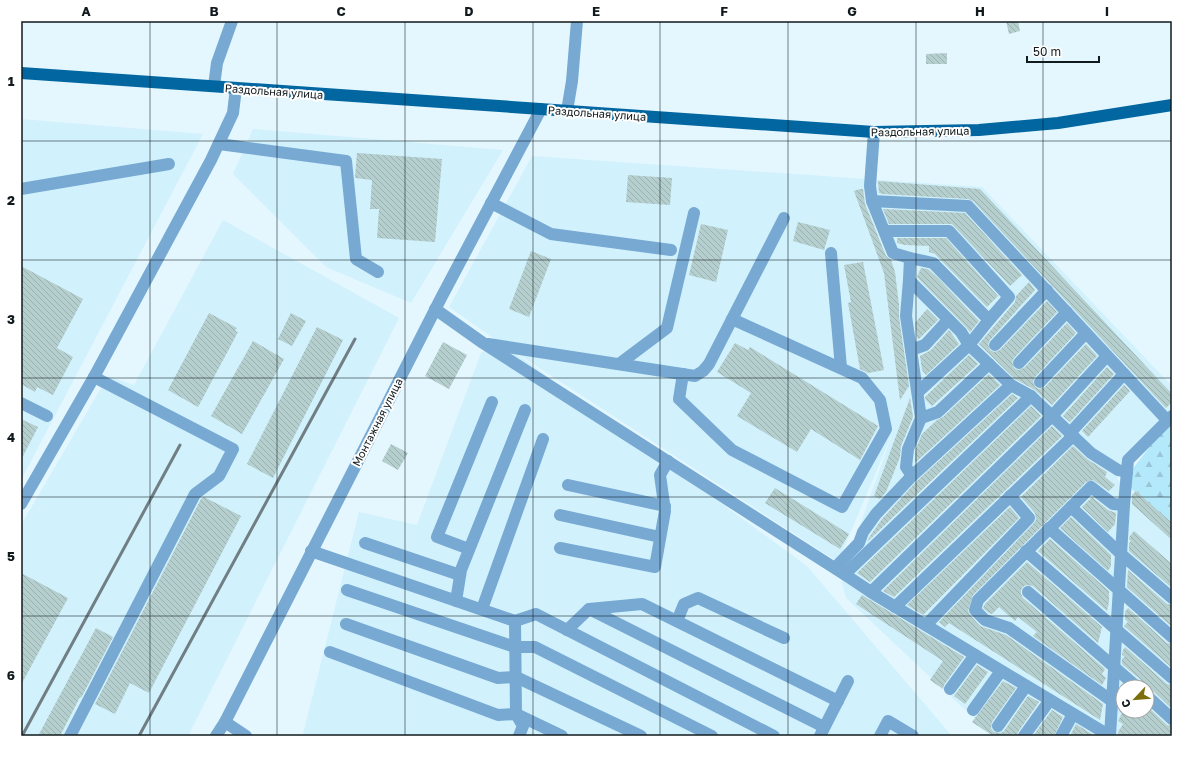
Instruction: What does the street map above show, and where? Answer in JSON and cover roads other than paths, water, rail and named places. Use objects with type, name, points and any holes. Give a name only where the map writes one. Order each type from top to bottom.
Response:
[{"type":"main road","name":"Раздольная улица","points":[[21,73],[874,132],[979,130],[1058,123],[1172,104]]},
{"type":"street","points":[[214,86],[217,63],[232,21]]},
{"type":"street","points":[[567,111],[572,81],[577,21]]},
{"type":"street","points":[[21,504],[94,377],[219,144],[233,113],[236,88]]},
{"type":"street","name":"Монтажная улица","points":[[216,736],[225,722],[435,309],[541,109]]},
{"type":"street","points":[[874,132],[870,186],[872,201],[893,253],[933,263],[989,320]]},
{"type":"street","points":[[219,144],[346,161],[356,259],[378,272]]},
{"type":"street","points":[[21,189],[169,164]]},
{"type":"street","points":[[435,309],[483,343],[871,592],[1110,736],[1128,460],[1170,418],[1124,374],[968,206],[872,201]]},
{"type":"street","points":[[491,204],[551,234],[672,250]]},
{"type":"street","points":[[619,364],[667,328],[694,213]]},
{"type":"street","points":[[483,343],[695,376],[703,371],[709,364],[784,218]]},
{"type":"street","points":[[885,231],[949,231],[1009,297],[969,344],[918,392]]},
{"type":"street","points":[[831,253],[841,368]]},
{"type":"street","points":[[910,258],[906,316],[921,418],[908,449],[906,467],[912,476]]},
{"type":"street","points":[[909,280],[960,332],[969,344],[1011,385],[1032,396],[1091,453],[1118,470],[1127,472]]},
{"type":"street","points":[[996,345],[1047,290]]},
{"type":"street","points":[[1019,363],[1067,312]]},
{"type":"street","points":[[683,374],[679,399],[732,450],[842,507],[886,429],[880,400],[862,378],[732,319]]},
{"type":"street","points":[[911,350],[925,345],[948,320]]},
{"type":"street","points":[[1040,382],[1086,333]]},
{"type":"street","points":[[871,592],[1052,416],[1107,356]]},
{"type":"street","points":[[921,418],[938,412],[989,364]]},
{"type":"street","points":[[895,607],[1010,496],[1071,434],[1124,374]]},
{"type":"street","points":[[70,736],[195,494],[219,476],[234,449],[94,377]]},
{"type":"street","points":[[840,571],[859,543],[863,532],[876,514],[912,476],[1011,385]]},
{"type":"street","points":[[840,571],[1032,396]]},
{"type":"street","points":[[469,549],[437,537],[492,402]]},
{"type":"street","points":[[21,403],[47,416]]},
{"type":"street","points":[[456,601],[460,575],[469,549],[524,410]]},
{"type":"street","points":[[482,610],[543,440]]},
{"type":"street","points":[[560,548],[655,566],[665,511],[660,475],[668,461]]},
{"type":"street","points":[[568,485],[665,506]]},
{"type":"street","points":[[1112,701],[1009,628],[985,620],[974,610],[978,600],[1091,487],[1113,504],[1124,505]]},
{"type":"street","points":[[926,625],[1029,518],[1010,496]]},
{"type":"street","points":[[1071,507],[1121,554],[1172,598]]},
{"type":"street","points":[[560,515],[660,537]]},
{"type":"street","points":[[1049,528],[1172,637]]},
{"type":"street","points":[[365,543],[460,575]]},
{"type":"street","points":[[311,551],[515,621],[536,614],[774,736]]},
{"type":"street","points":[[1026,551],[1172,678]]},
{"type":"street","points":[[347,590],[515,647],[536,647],[712,736]]},
{"type":"street","points":[[1028,592],[1128,679]]},
{"type":"street","points":[[677,621],[684,604],[698,598],[784,638]]},
{"type":"street","points":[[567,630],[589,609],[642,604],[838,701]]},
{"type":"street","points":[[589,609],[822,731],[848,681]]},
{"type":"street","points":[[515,621],[516,714],[523,726],[519,736]]},
{"type":"street","points":[[346,624],[498,678],[516,677],[641,736]]},
{"type":"street","points":[[330,652],[498,715],[516,714],[562,736]]},
{"type":"street","points":[[950,689],[975,655]]},
{"type":"street","points":[[973,710],[1002,671]]},
{"type":"street","points":[[998,726],[1026,686]]},
{"type":"street","points":[[1024,736],[1050,700]]},
{"type":"street","points":[[1155,703],[1172,719]]},
{"type":"street","points":[[1061,736],[1073,714]]},
{"type":"street","points":[[880,736],[888,721],[913,736]]},
{"type":"street","points":[[225,722],[246,736]]},
{"type":"railway","points":[[139,736],[355,339]]},
{"type":"railway","points":[[22,736],[180,445]]}]
